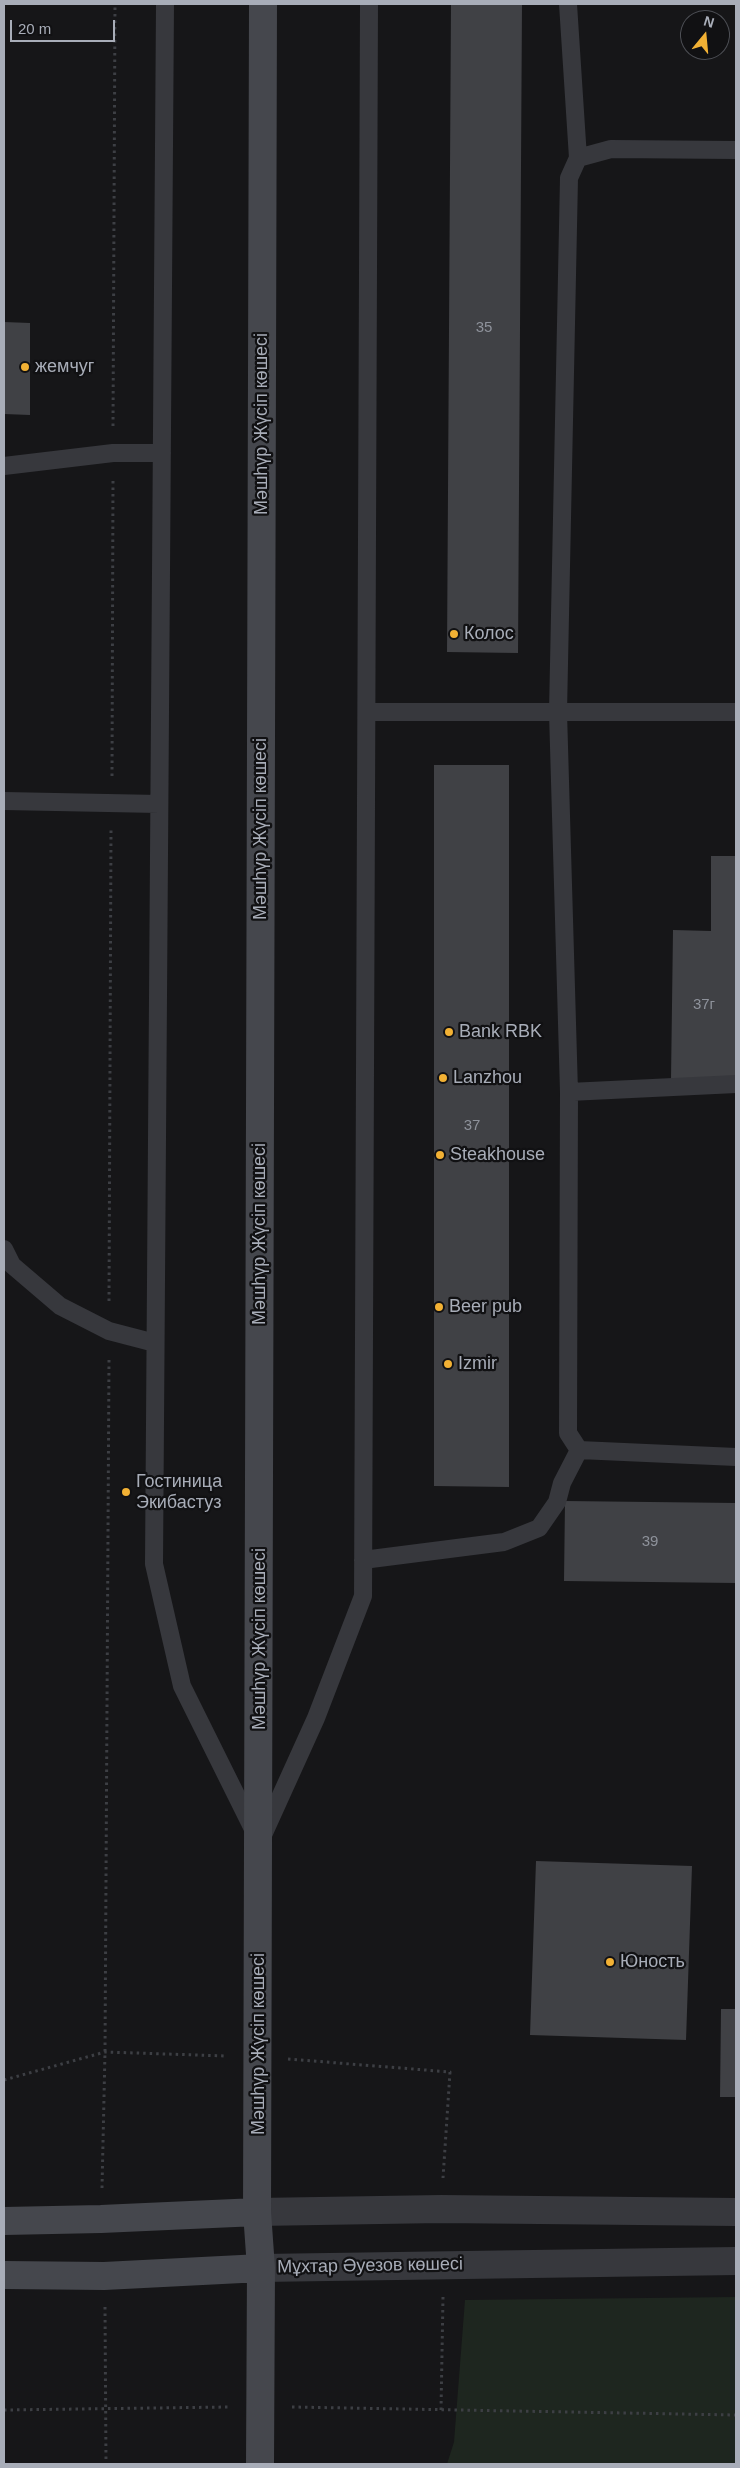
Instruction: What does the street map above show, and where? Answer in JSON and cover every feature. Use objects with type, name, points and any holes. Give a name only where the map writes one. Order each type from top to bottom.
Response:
[{"type":"main road","name":"Мәшһүр Жүсіп көшесі","points":[[260,2464],[261,2268],[257,2212],[263,4]]},
{"type":"main road","points":[[4,2221],[257,2212]]},
{"type":"main road","name":"Мұхтар Әуезов көшесі","points":[[4,2275],[104,2276],[261,2268]]},
{"type":"street","points":[[257,2212],[441,2209],[736,2212]]},
{"type":"street","name":"Мұхтар Әуезов көшесі","points":[[261,2268],[736,2261]]},
{"type":"lane","points":[[165,4],[154,1564],[182,1686],[259,1843]]},
{"type":"lane","points":[[259,1843],[316,1718],[363,1596],[369,4]]},
{"type":"lane","points":[[568,4],[578,158],[569,178],[558,712],[569,1092],[568,1433],[579,1450]]},
{"type":"lane","points":[[578,158],[611,149],[736,150]]},
{"type":"lane","points":[[4,466],[113,453],[162,453]]},
{"type":"lane","points":[[367,712],[736,712]]},
{"type":"lane","points":[[4,801],[160,804]]},
{"type":"lane","points":[[569,1092],[736,1084]]},
{"type":"lane","points":[[4,1249],[12,1265],[60,1306],[109,1330],[155,1344]]},
{"type":"lane","points":[[363,1560],[504,1542],[540,1528],[557,1502],[562,1483],[579,1450]]},
{"type":"lane","points":[[579,1450],[736,1457]]},
{"type":"path","points":[[101,2219],[106,2042],[115,4]]},
{"type":"path","points":[[104,2276],[106,2464]]},
{"type":"path","points":[[4,2410],[106,2410],[260,2406],[736,2415]]},
{"type":"shaded area","points":[[736,2297],[736,2464],[447,2464],[454,2442],[465,2300]]},
{"type":"building","points":[[451,4],[522,4],[518,653],[447,652]]},
{"type":"building","points":[[4,322],[30,323],[30,415],[4,414]]},
{"type":"building","points":[[434,765],[509,765],[509,1487],[434,1486]]},
{"type":"building","points":[[711,856],[736,856],[736,1079],[671,1079],[673,930],[711,931]]},
{"type":"building","points":[[565,1501],[736,1503],[736,1583],[564,1581]]},
{"type":"building","points":[[536,1861],[692,1866],[686,2040],[530,2035]]},
{"type":"building","points":[[721,2009],[736,2009],[736,2097],[720,2097]]},
{"type":"place","name":"жемчуг","points":[[25,367]]},
{"type":"place","name":"Колос","points":[[454,634]]},
{"type":"place","name":"Bank RBK","points":[[449,1032]]},
{"type":"place","name":"Lanzhou","points":[[443,1078]]},
{"type":"place","name":"Steakhouse","points":[[440,1155]]},
{"type":"place","name":"Beer pub","points":[[439,1307]]},
{"type":"place","name":"Izmir","points":[[448,1364]]},
{"type":"place","name":"Гостиница Экибастуз","points":[[126,1492]]},
{"type":"place","name":"Юность","points":[[610,1962]]}]
